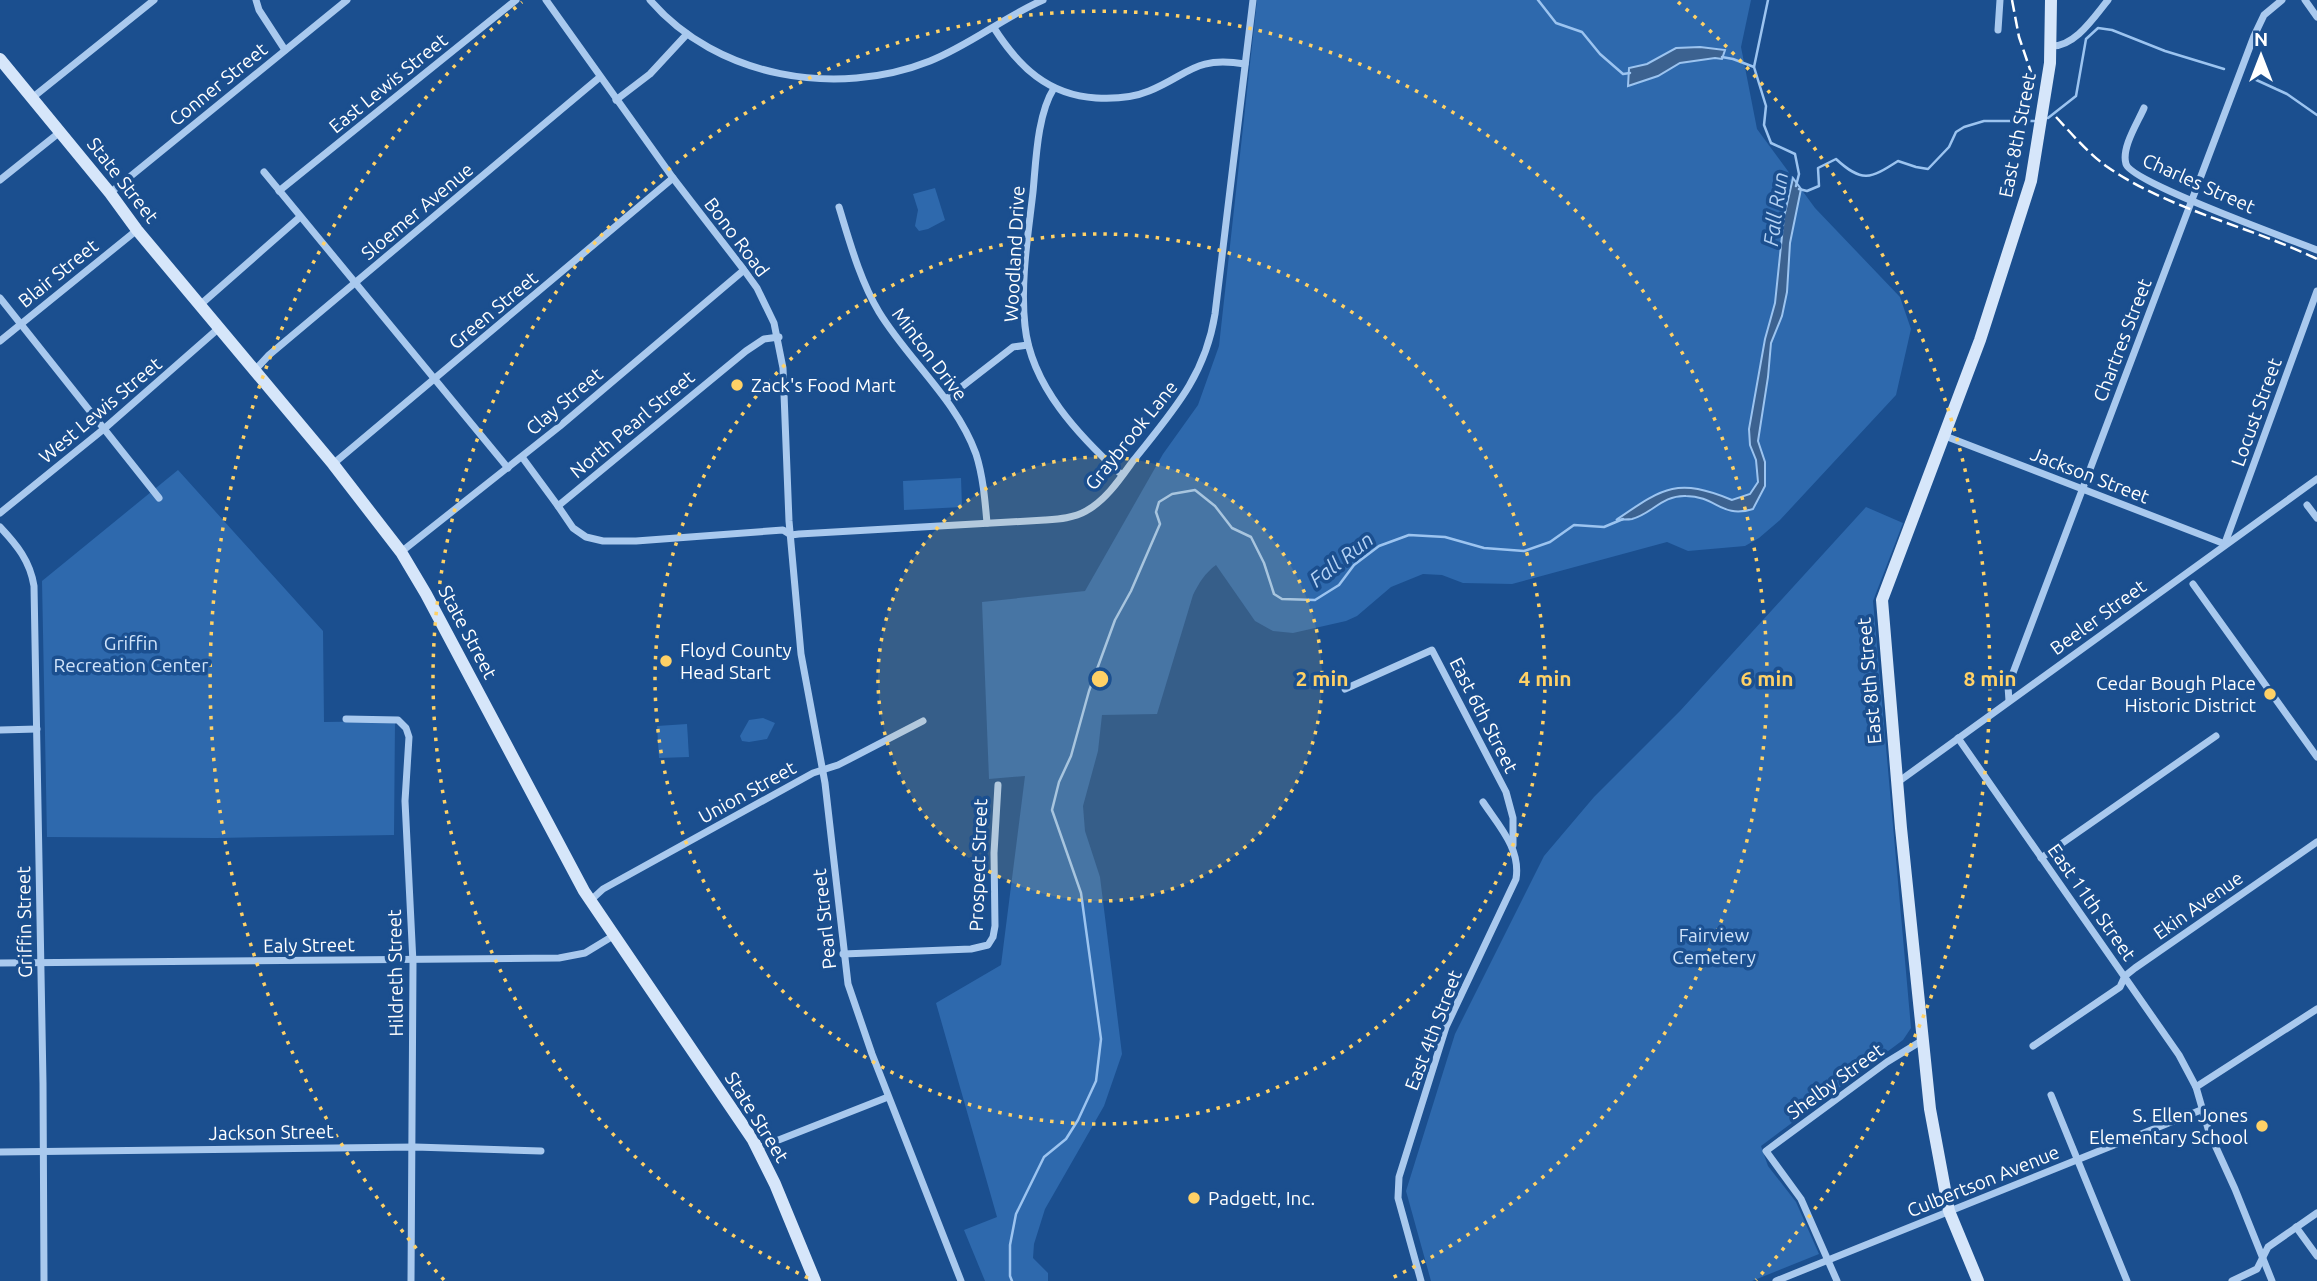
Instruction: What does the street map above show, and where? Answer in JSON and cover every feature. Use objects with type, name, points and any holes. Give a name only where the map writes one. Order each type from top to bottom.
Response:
[{"type":"main road","name":"East 8th Street","points":[[1978,1281],[1950,1211],[1930,1110],[1882,600],[1945,436],[2031,181],[2051,46],[2051,0]]},
{"type":"main road","name":"State Street","points":[[0,59],[401,552],[591,900],[758,1148],[815,1281]]},
{"type":"street","points":[[32,98],[155,0]]},
{"type":"street","points":[[256,0],[259,10],[285,50]]},
{"type":"street","name":"Conner Street","points":[[110,193],[347,0]]},
{"type":"street","name":"East Lewis Street","points":[[279,191],[516,0]]},
{"type":"street","name":"Bono Road","points":[[546,0],[673,178],[744,270],[771,316],[779,337],[783,368],[792,534]]},
{"type":"street","points":[[650,0],[687,34],[714,51],[747,65],[808,78],[839,79],[912,67],[961,46],[1043,0]]},
{"type":"street","name":"Graybrook Lane","points":[[558,506],[573,528],[586,537],[603,541],[783,530],[792,534],[987,523],[1074,516],[1086,512],[1105,497],[1181,402],[1206,353],[1215,313],[1253,0]]},
{"type":"street","points":[[1998,30],[2000,0]]},
{"type":"street","points":[[2051,46],[2063,46],[2108,0]]},
{"type":"street","name":"Chartres Street","points":[[2009,701],[2008,686],[2253,36],[2264,15],[2282,0]]},
{"type":"street","points":[[2305,0],[2317,17]]},
{"type":"street","points":[[994,28],[1021,65],[1040,81],[1078,96],[1110,99],[1127,97],[1152,90],[1206,63],[1245,64]]},
{"type":"street","points":[[616,100],[650,74],[687,34]]},
{"type":"street","name":"Sloemer Avenue","points":[[255,370],[600,77]]},
{"type":"street","name":"Woodland Drive","points":[[1054,88],[1045,106],[1031,208],[1023,311],[1028,345],[1042,381],[1059,406],[1095,449],[1122,475]]},
{"type":"street","name":"Charles Street","points":[[2144,108],[2128,146],[2125,163],[2132,172],[2191,201],[2317,250]]},
{"type":"street","points":[[0,180],[60,132]]},
{"type":"street","points":[[264,172],[508,468]]},
{"type":"street","name":"Green Street","points":[[332,464],[673,178]]},
{"type":"street","name":"Minton Drive","points":[[839,207],[860,272],[878,309],[898,340],[946,400],[975,452],[985,494],[987,523]]},
{"type":"street","points":[[200,305],[300,217]]},
{"type":"street","name":"Blair Street","points":[[0,341],[137,230]]},
{"type":"street","name":"Clay Street","points":[[401,552],[522,457],[744,270]]},
{"type":"street","name":"Locust Street","points":[[2225,544],[2317,291]]},
{"type":"street","points":[[0,298],[159,498]]},
{"type":"street","name":"West Lewis Street","points":[[0,513],[105,428],[219,328]]},
{"type":"street","name":"North Pearl Street","points":[[558,506],[746,351],[764,339],[779,337]]},
{"type":"street","points":[[946,400],[1013,347],[1028,345]]},
{"type":"street","name":"Jackson Street","points":[[1945,436],[2225,544]]},
{"type":"street","points":[[522,457],[558,506]]},
{"type":"street","name":"Beeler Street","points":[[1898,782],[2317,479]]},
{"type":"street","points":[[2307,505],[2317,519]]},
{"type":"street","name":"Griffin Street","points":[[0,527],[29,564],[34,586],[44,1281]]},
{"type":"street","name":"Pearl Street","points":[[792,534],[801,654],[822,769],[843,954],[851,997],[961,1281]]},
{"type":"street","points":[[2193,584],[2317,757]]},
{"type":"street","name":"East 6th Street","points":[[1345,689],[1433,650],[1507,796],[1513,818],[1513,846]]},
{"type":"street","name":"Hildreth Street","points":[[346,719],[395,719],[401,722],[408,732],[405,801],[412,959],[411,1281]]},
{"type":"street","name":"Union Street","points":[[591,900],[603,889],[822,769],[838,765],[923,721]]},
{"type":"street","points":[[0,730],[37,729]]},
{"type":"street","points":[[2041,858],[2216,736]]},
{"type":"street","name":"East 11th Street","points":[[1958,738],[2168,1038],[2196,1087]]},
{"type":"street","name":"Prospect Street","points":[[843,954],[942,951],[988,945],[995,926],[994,853],[998,785]]},
{"type":"street","points":[[1483,803],[1513,846]]},
{"type":"street","name":"Ekin Avenue","points":[[2032,1046],[2120,987],[2125,976],[2317,842]]},
{"type":"street","name":"East 4th Street","points":[[1422,1281],[1398,1198],[1399,1177],[1446,1027],[1516,879],[1517,863],[1513,846]]},
{"type":"street","name":"Ealy Street","points":[[0,963],[559,958],[585,953],[613,936]]},
{"type":"street","points":[[2272,1281],[2201,1110],[2196,1087],[2317,1009]]},
{"type":"street","name":"Shelby Street","points":[[1829,1260],[1801,1199],[1766,1151],[1887,1062],[1923,1040]]},
{"type":"street","points":[[2051,1095],[2127,1281]]},
{"type":"street","points":[[758,1148],[888,1097]]},
{"type":"street","name":"Culbertson Avenue","points":[[1776,1281],[2201,1110]]},
{"type":"street","name":"Jackson Street","points":[[0,1152],[412,1147],[541,1151]]},
{"type":"street","points":[[2232,1281],[2257,1269],[2269,1246],[2317,1213]]},
{"type":"street","points":[[2296,1227],[2317,1256]]},
{"type":"street","points":[[1829,1260],[1837,1281]]},
{"type":"green space","points":[[1257,0],[1751,0],[1741,47],[1757,129],[1815,208],[1900,297],[1911,329],[1896,395],[1780,520],[1745,546],[1688,551],[1667,542],[1512,584],[1463,583],[1442,575],[1423,574],[1391,587],[1357,616],[1346,621],[1293,633],[1273,631],[1255,621],[1216,565],[1209,571],[1193,595],[1157,714],[1102,715],[1098,751],[1083,806],[1085,831],[1100,877],[1122,1054],[1104,1106],[1045,1209],[1034,1244],[1033,1258],[1048,1273],[1048,1281],[985,1281],[964,1230],[997,1217],[936,1003],[1001,965],[1025,776],[989,779],[982,602],[1085,591],[1163,454],[1198,405],[1219,346]]},
{"type":"green space","points":[[935,188],[945,220],[919,231],[915,226],[918,210],[913,194]]},
{"type":"green space","name":"Griffin Recreation Center","points":[[178,470],[323,631],[324,722],[395,721],[394,835],[47,837],[42,581]]},
{"type":"green space","points":[[961,478],[962,507],[904,510],[903,481]]},
{"type":"green space","name":"Fairview Cemetery","points":[[1866,507],[1903,523],[1873,601],[1911,1028],[1903,1040],[1761,1146],[1768,1166],[1796,1202],[1819,1254],[1752,1281],[1431,1281],[1406,1191],[1455,1034],[1544,856],[1594,797],[1680,711]]},
{"type":"green space","points":[[763,718],[775,723],[767,739],[742,741],[740,736],[749,720]]},
{"type":"green space","points":[[687,724],[689,757],[659,758],[657,726]]},
{"type":"shaded area","points":[[1676,48],[1725,50],[1722,59],[1680,63],[1658,76],[1628,86],[1629,68],[1647,64]]},
{"type":"shaded area","points":[[1793,178],[1801,189],[1790,243],[1787,292],[1782,316],[1771,343],[1758,441],[1765,462],[1765,486],[1753,509],[1733,511],[1705,499],[1678,496],[1639,517],[1616,520],[1646,500],[1671,489],[1697,489],[1732,500],[1750,494],[1758,482],[1749,429],[1765,339],[1775,303],[1784,217]]},
{"type":"waterway","points":[[1538,0],[1556,23],[1582,32],[1600,54],[1623,74],[1630,73]]},
{"type":"waterway","name":"Fall Run","points":[[1768,0],[1754,67],[1766,106],[1764,125],[1771,143],[1795,154],[1799,174],[1796,186]]},
{"type":"waterway","points":[[2048,118],[2076,96],[2086,39],[2098,28],[2112,30],[2165,51],[2224,69]]},
{"type":"waterway","points":[[1722,57],[1754,67]]},
{"type":"waterway","points":[[2252,78],[2287,94],[2317,115]]},
{"type":"waterway","points":[[1799,189],[1807,191],[1819,186],[1818,168],[1836,159],[1853,172],[1866,176],[1880,172],[1898,161],[1928,169],[1949,147],[1956,132],[1964,127],[1984,121],[2034,121]]},
{"type":"waterway","name":"Fall Run","points":[[1012,1281],[1010,1245],[1016,1214],[1044,1157],[1066,1139],[1078,1120],[1096,1081],[1101,1039],[1081,893],[1052,810],[1059,782],[1071,756],[1089,691],[1115,620],[1131,591],[1160,524],[1156,512],[1159,502],[1172,494],[1195,490],[1215,506],[1232,528],[1251,537],[1264,563],[1274,594],[1282,599],[1315,600],[1339,585],[1354,565],[1379,546],[1409,535],[1445,537],[1484,548],[1524,551],[1550,542],[1574,525],[1604,527],[1623,519]]},
{"type":"railway","points":[[2012,0],[2019,37],[2035,84]]},
{"type":"railway","points":[[2056,117],[2099,161],[2130,181],[2183,206],[2317,259]]},
{"type":"place","name":"Zack's Food Mart","points":[[737,385]]},
{"type":"place","name":"Floyd County Head Start","points":[[666,661]]},
{"type":"place","name":"Cedar Bough Place Historic District","points":[[2270,694]]},
{"type":"place","name":"S. Ellen Jones Elementary School","points":[[2262,1126]]},
{"type":"place","name":"Padgett, Inc.","points":[[1194,1198]]}]
